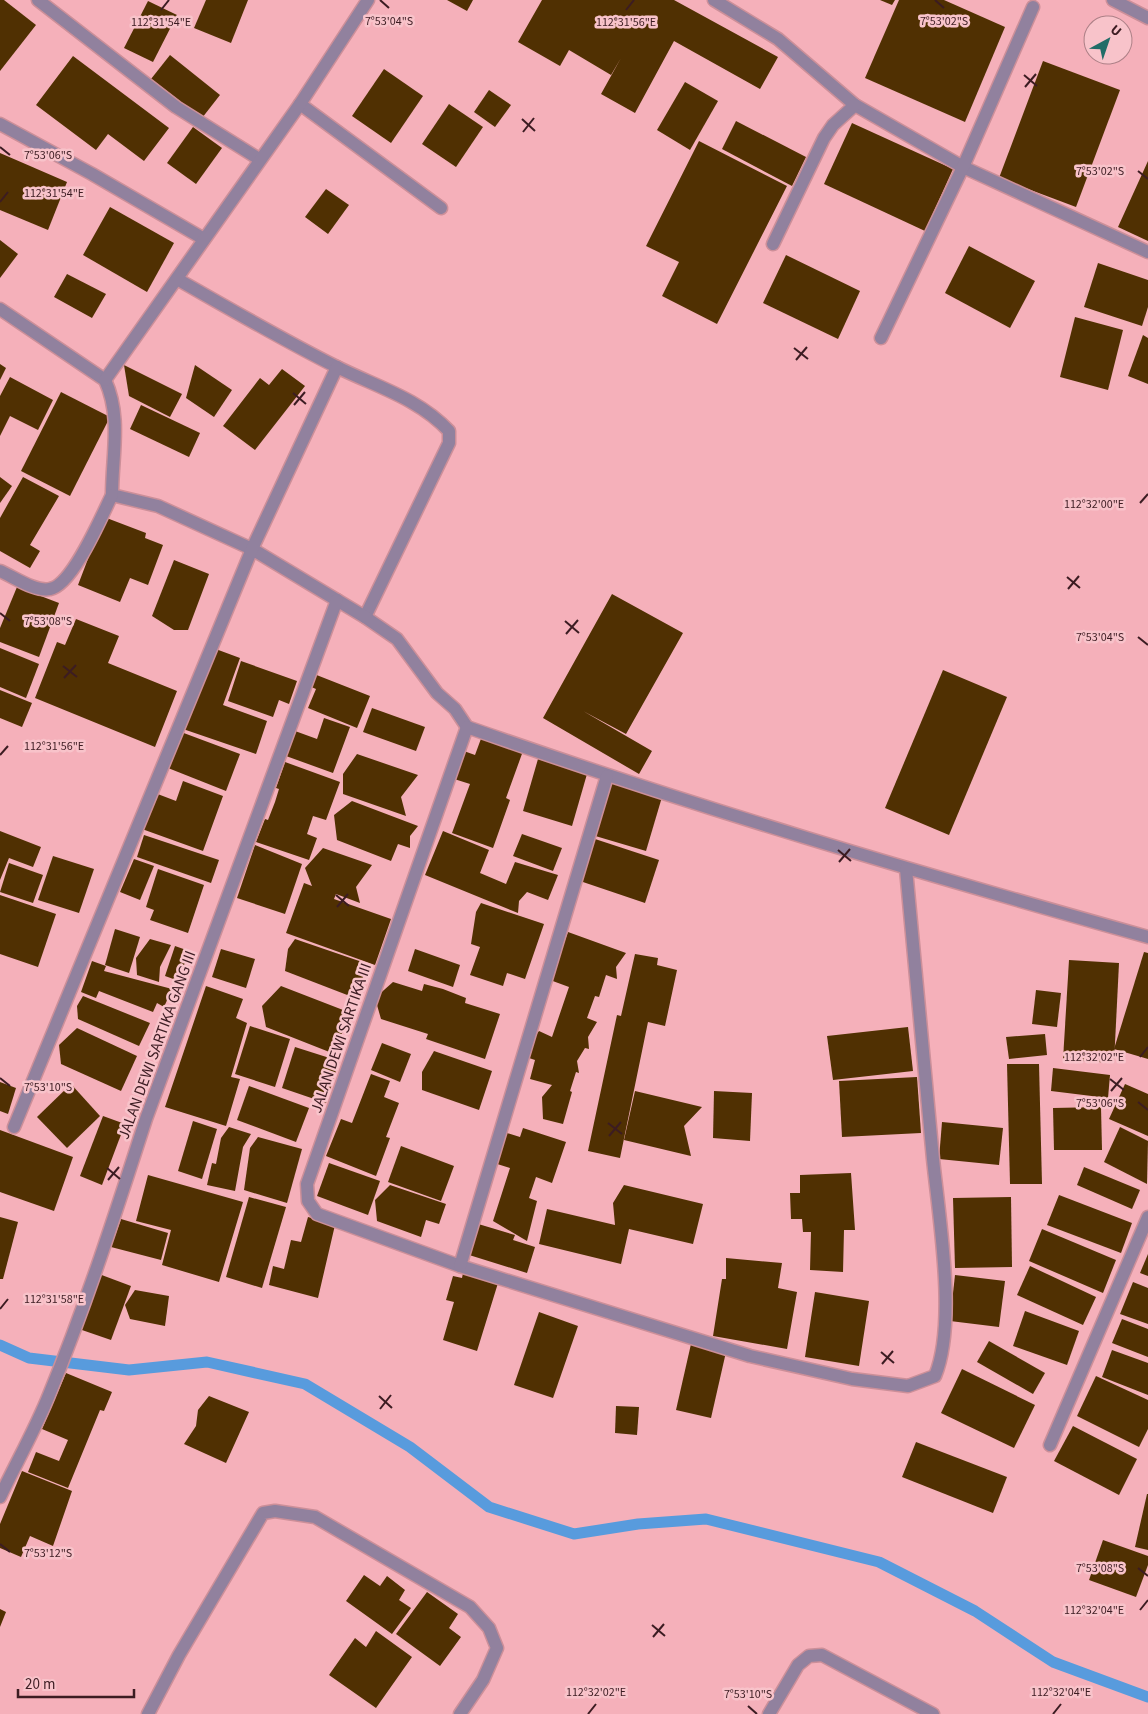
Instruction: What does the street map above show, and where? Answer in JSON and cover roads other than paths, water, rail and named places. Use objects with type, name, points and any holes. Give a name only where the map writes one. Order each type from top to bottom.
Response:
[{"type":"street","points":[[38,0],[176,108],[259,159]]},
{"type":"street","points":[[105,380],[259,159],[300,104],[368,0]]},
{"type":"street","points":[[714,0],[778,39],[855,105],[963,167],[1148,252]]},
{"type":"street","points":[[1114,0],[1148,18]]},
{"type":"street","points":[[881,338],[963,167],[1033,7]]},
{"type":"street","points":[[300,104],[441,208]]},
{"type":"street","points":[[773,244],[824,138],[833,124],[855,105]]},
{"type":"street","points":[[0,124],[92,174],[204,239]]},
{"type":"street","points":[[177,279],[337,367],[430,412],[449,431],[449,443],[365,617]]},
{"type":"street","points":[[0,310],[105,380],[111,393],[116,419],[116,454],[112,477],[112,494],[74,568],[59,585],[50,589],[39,588],[0,571]]},
{"type":"street","points":[[14,1127],[252,549],[337,367]]},
{"type":"street","points":[[112,494],[158,506],[252,549],[397,638],[438,693],[455,709],[467,727],[607,776],[906,869],[1148,936]]},
{"type":"street","name":"JALAN DEWI SARTIKA GANG III","points":[[0,1497],[52,1386],[71,1337],[122,1198],[146,1119],[337,600]]},
{"type":"street","name":"JALAN DEWI SARTIKA III","points":[[467,727],[307,1184],[308,1201],[317,1214],[460,1266],[750,1356],[852,1379],[908,1386],[934,1376],[940,1363],[944,1340],[943,1263],[906,869]]},
{"type":"street","points":[[460,1266],[607,776]]},
{"type":"street","points":[[1050,1445],[1148,1218]]},
{"type":"street","points":[[148,1714],[179,1655],[263,1513],[275,1510],[315,1516],[470,1608],[489,1628],[497,1648],[483,1680],[460,1714]]},
{"type":"street","points":[[769,1714],[798,1665],[809,1656],[822,1655],[933,1714]]},
{"type":"waterway","points":[[0,1345],[29,1358],[129,1370],[207,1362],[305,1384],[410,1447],[489,1507],[574,1534],[638,1524],[706,1519],[879,1562],[975,1611],[1053,1662],[1148,1697]]}]
